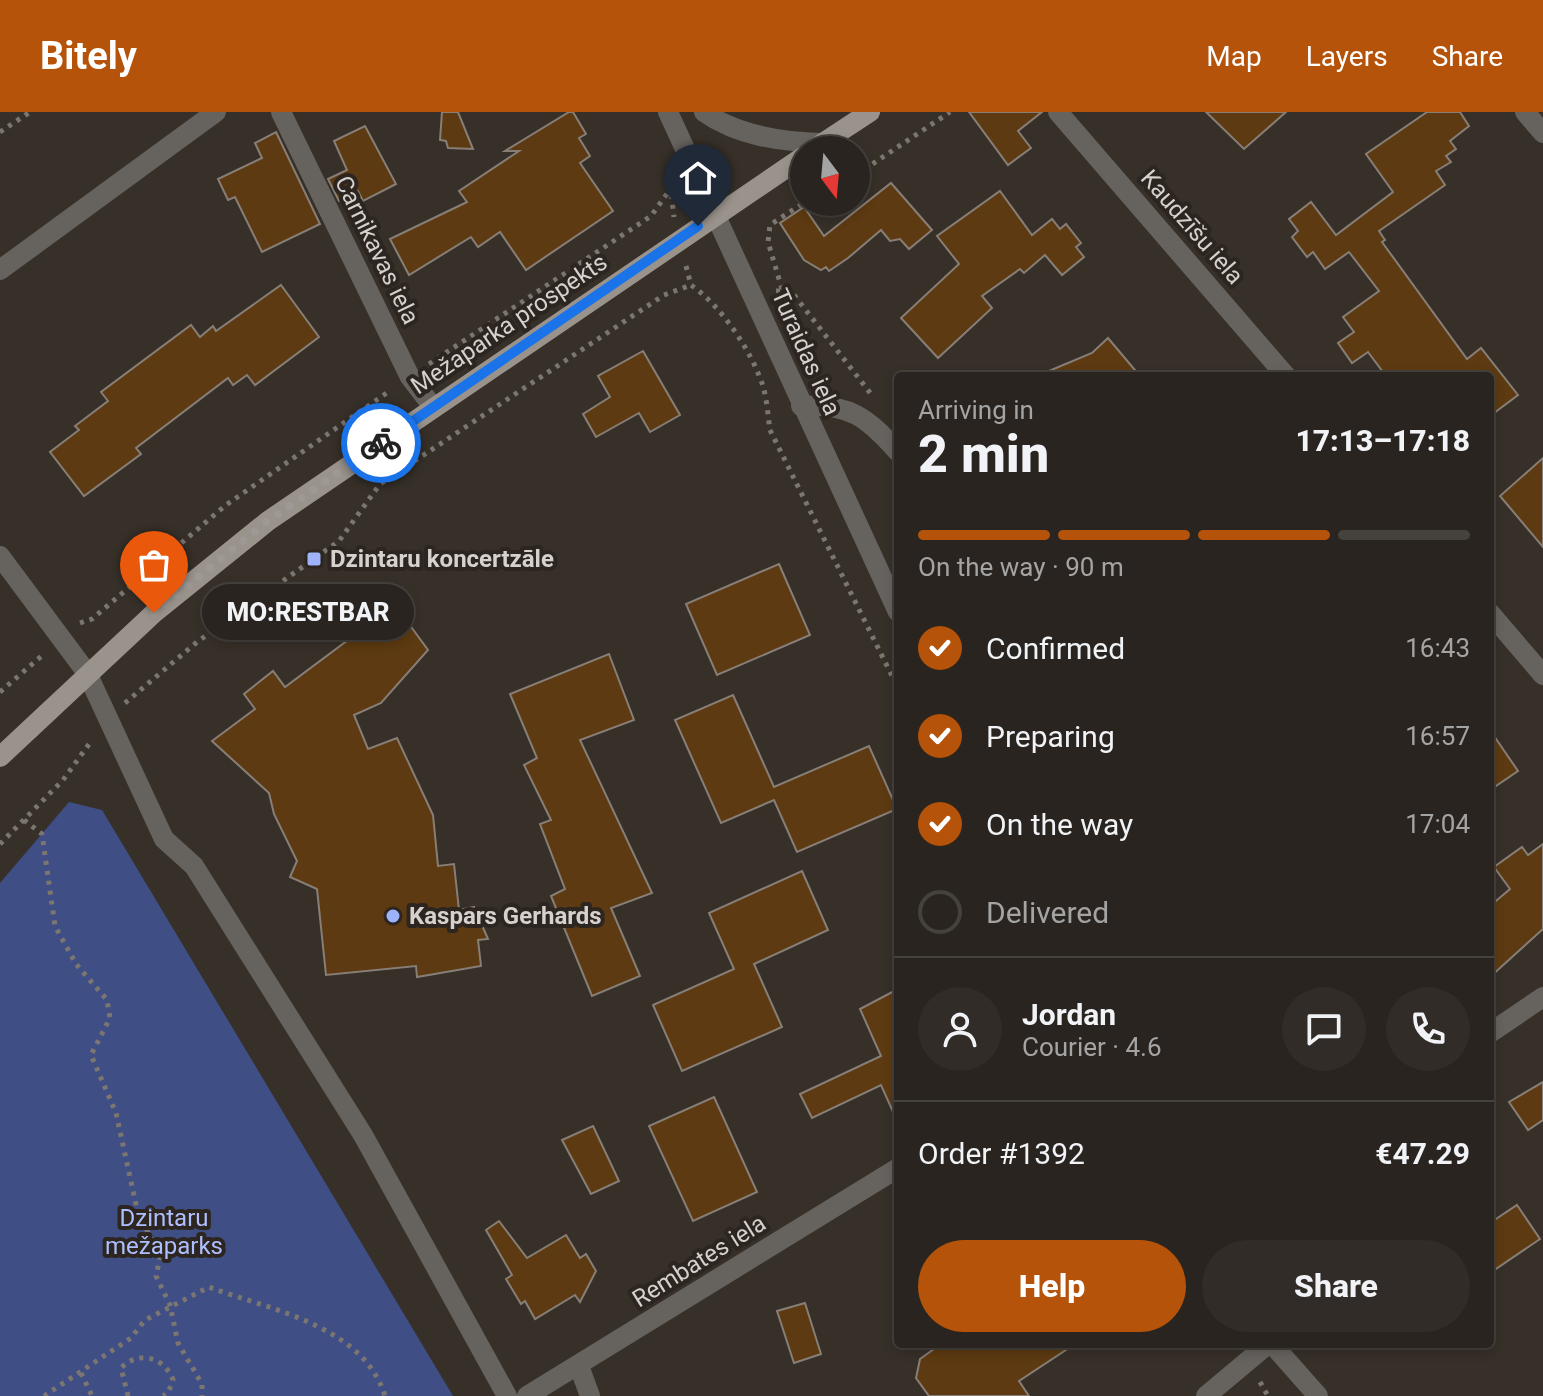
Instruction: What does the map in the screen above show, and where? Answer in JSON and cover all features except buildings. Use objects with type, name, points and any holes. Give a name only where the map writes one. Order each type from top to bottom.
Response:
[{"type":"main road","points":[[833,136],[870,112]]},
{"type":"main road","name":"Mežaparka prospekts","points":[[0,757],[154,613],[268,521],[790,165]]},
{"type":"street","points":[[0,270],[216,112]]},
{"type":"street","name":"Carnikavas iela","points":[[281,112],[410,377],[433,407]]},
{"type":"street","name":"Turaidas iela","points":[[668,112],[717,212],[801,406],[894,604]]},
{"type":"street","points":[[704,112],[721,124],[790,143]]},
{"type":"street","name":"Kaudzīšu iela","points":[[1058,112],[1283,372]]},
{"type":"street","points":[[1525,112],[1543,133]]},
{"type":"street","points":[[801,406],[831,404],[870,421],[894,448]]},
{"type":"street","points":[[0,556],[87,673],[164,839],[194,866],[363,1135],[507,1396]]},
{"type":"street","points":[[1494,618],[1543,675]]},
{"type":"street","points":[[1494,1030],[1543,997]]},
{"type":"street","name":"Rembates iela","points":[[527,1396],[894,1170]]},
{"type":"street","points":[[1206,1396],[1265,1348]]},
{"type":"street","points":[[1274,1348],[1318,1396]]},
{"type":"street","points":[[579,1366],[590,1396]]},
{"type":"path","points":[[0,132],[30,112]]},
{"type":"path","points":[[870,166],[950,112]]},
{"type":"path","points":[[0,692],[80,623],[92,619],[226,505],[651,216],[669,191]]},
{"type":"path","points":[[790,212],[770,225],[768,242],[782,289],[791,291],[838,355],[878,402]]},
{"type":"path","points":[[0,844],[63,780],[109,717],[197,642],[339,541],[380,484],[664,295],[691,285],[710,298],[727,318],[763,386],[770,430],[894,680]]},
{"type":"path","points":[[24,820],[42,834],[55,926],[76,964],[107,1000],[110,1018],[91,1055],[116,1113],[137,1209],[160,1258],[156,1276],[170,1305],[178,1343],[202,1384],[202,1396]]},
{"type":"path","points":[[44,1396],[131,1338],[145,1320],[209,1287],[304,1320],[348,1344],[380,1380],[385,1396]]},
{"type":"path","points":[[128,1396],[121,1368],[128,1361],[142,1358],[159,1360],[168,1367],[173,1380],[168,1393],[163,1396]]},
{"type":"path","points":[[81,1373],[92,1396]]},
{"type":"green space","name":"Dzintaru mežaparks","points":[[69,802],[102,810],[453,1396],[0,1396],[0,883]]},
{"type":"way so far","points":[[154,613],[268,521],[381,443]]},
{"type":"place","name":"Dzintaru koncertzāle","points":[[314,559]]},
{"type":"place","name":"MO:RESTBAR","points":[[154,613]]},
{"type":"place","name":"Kaspars Gerhards","points":[[393,916]]},
{"type":"route","points":[[381,443],[698,226]]}]
